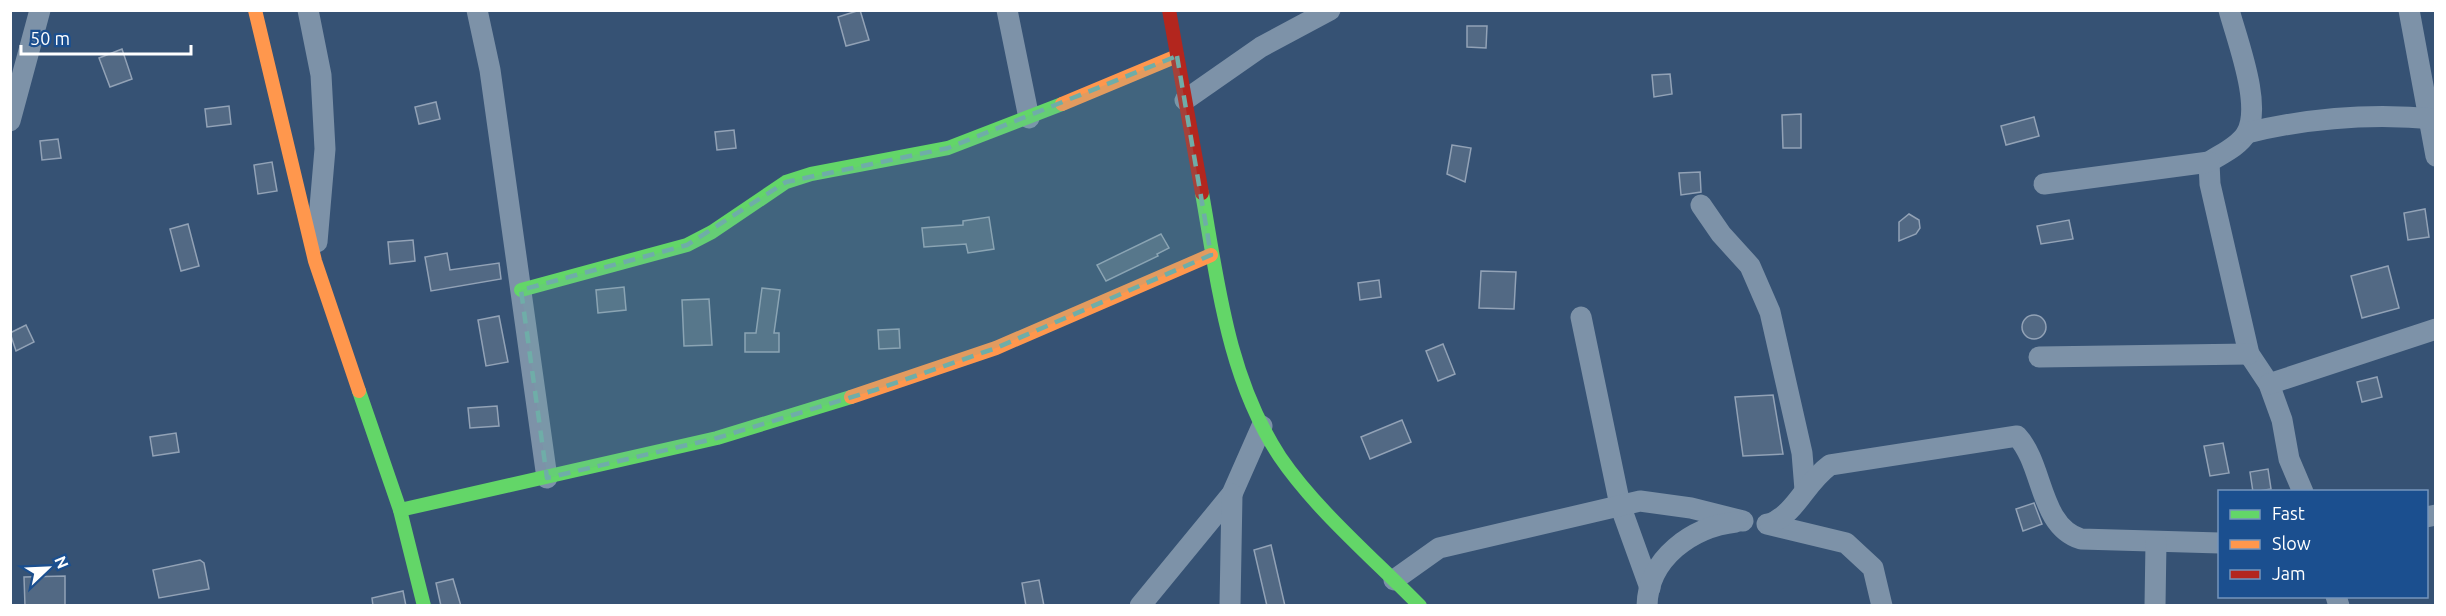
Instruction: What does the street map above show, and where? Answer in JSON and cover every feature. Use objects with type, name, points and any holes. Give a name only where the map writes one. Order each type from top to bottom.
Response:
[{"type":"street","points":[[10,121],[40,10]]},
{"type":"street","points":[[255,10],[315,261],[400,510],[424,606]]},
{"type":"street","points":[[308,10],[321,75],[325,149],[315,261]]},
{"type":"street","points":[[477,10],[489,70],[547,478]]},
{"type":"street","points":[[1007,10],[1029,118]]},
{"type":"street","points":[[1169,10],[1227,335],[1250,401],[1280,456],[1304,488],[1420,606]]},
{"type":"street","points":[[1185,100],[1261,46],[1330,10]]},
{"type":"street","points":[[2044,184],[2209,162],[2237,144],[2247,133],[2252,114],[2245,66],[2229,10]]},
{"type":"street","points":[[2409,10],[2432,119],[2436,156]]},
{"type":"street","points":[[520,290],[687,245],[712,232],[786,182],[811,174],[948,148],[1029,118],[1177,56]]},
{"type":"street","points":[[2247,133],[2280,125],[2375,116],[2432,119]]},
{"type":"street","points":[[2209,162],[2210,184],[2249,354],[2269,384],[2282,420],[2289,459],[2302,490]]},
{"type":"street","points":[[1701,205],[1721,234],[1750,266],[1770,312],[1802,453],[1805,490]]},
{"type":"street","points":[[400,510],[717,438],[874,390],[996,348],[1211,255]]},
{"type":"street","points":[[1581,317],[1620,506],[1648,597]]},
{"type":"street","points":[[2269,384],[2436,329]]},
{"type":"street","points":[[2039,357],[2249,354]]},
{"type":"street","points":[[1140,606],[1232,494],[1262,426]]},
{"type":"street","points":[[1770,524],[1784,517],[1814,476],[1830,465],[2018,436],[2025,444],[2041,488],[2062,530],[2070,536],[2081,539],[2218,543]]},
{"type":"street","points":[[1230,606],[1232,494]]},
{"type":"street","points":[[1394,580],[1439,548],[1640,501],[1691,508],[1743,521],[1770,524],[1846,543],[1873,568],[1882,606]]},
{"type":"street","points":[[1648,597],[1652,574],[1680,542],[1718,524],[1743,521]]},
{"type":"street","points":[[2154,606],[2156,542]]},
{"type":"highlighted area","points":[[1177,56],[1211,255],[996,348],[875,390],[717,438],[547,478],[521,290],[687,245],[786,182],[948,148]]},
{"type":"building","points":[[860,10],[869,40],[846,46],[838,17]]},
{"type":"building","points":[[1467,26],[1487,26],[1486,48],[1467,47]]},
{"type":"building","points":[[122,49],[132,79],[110,87],[99,58]]},
{"type":"building","points":[[1670,74],[1672,94],[1654,97],[1652,75]]},
{"type":"building","points":[[436,102],[440,119],[419,124],[415,107]]},
{"type":"building","points":[[229,106],[231,124],[207,127],[205,109]]},
{"type":"building","points":[[1801,114],[1801,148],[1783,148],[1782,115]]},
{"type":"building","points":[[2034,117],[2039,136],[2006,145],[2001,126]]},
{"type":"building","points":[[734,130],[736,148],[717,150],[715,132]]},
{"type":"building","points":[[58,139],[61,158],[42,160],[40,141]]},
{"type":"building","points":[[1452,145],[1471,148],[1465,182],[1447,174]]},
{"type":"building","points":[[272,162],[277,191],[258,194],[254,165]]},
{"type":"building","points":[[1700,172],[1701,192],[1681,195],[1679,173]]},
{"type":"building","points":[[2425,209],[2429,237],[2408,240],[2404,213]]},
{"type":"building","points":[[1909,214],[1919,220],[1920,228],[1916,234],[1899,241],[1899,222]]},
{"type":"building","points":[[989,217],[994,249],[968,253],[966,244],[924,247],[922,228],[963,225],[963,221]]},
{"type":"building","points":[[2069,220],[2073,239],[2041,244],[2037,226]]},
{"type":"building","points":[[188,224],[199,266],[181,271],[170,229]]},
{"type":"building","points":[[1161,234],[1169,248],[1157,254],[1158,256],[1106,281],[1097,265]]},
{"type":"building","points":[[413,240],[415,261],[390,264],[388,242]]},
{"type":"building","points":[[447,253],[450,270],[499,263],[501,279],[431,291],[425,257]]},
{"type":"building","points":[[2388,266],[2399,308],[2362,318],[2351,276]]},
{"type":"building","points":[[1481,271],[1516,272],[1514,309],[1479,308]]},
{"type":"building","points":[[1379,280],[1381,297],[1360,300],[1358,283]]},
{"type":"building","points":[[624,287],[626,310],[598,313],[596,290]]},
{"type":"building","points":[[762,288],[780,290],[774,333],[779,333],[779,352],[745,352],[745,333],[756,333]]},
{"type":"building","points":[[709,299],[712,345],[684,346],[682,300]]},
{"type":"building","points":[[2034,315],[2039,316],[2045,322],[2045,332],[2039,338],[2034,339],[2029,338],[2023,332],[2022,327],[2023,322],[2029,316]]},
{"type":"building","points":[[499,316],[508,362],[486,366],[478,320]]},
{"type":"building","points":[[26,325],[34,342],[16,351],[10,333]]},
{"type":"building","points":[[899,329],[900,348],[879,349],[878,330]]},
{"type":"building","points":[[1443,344],[1455,374],[1438,381],[1426,351]]},
{"type":"building","points":[[2377,377],[2382,397],[2362,402],[2357,382]]},
{"type":"building","points":[[1773,395],[1783,454],[1743,456],[1735,397]]},
{"type":"building","points":[[497,406],[499,426],[470,428],[468,408]]},
{"type":"building","points":[[1402,420],[1411,442],[1370,459],[1361,437]]},
{"type":"building","points":[[176,433],[179,452],[153,456],[150,437]]},
{"type":"building","points":[[2223,443],[2229,473],[2210,476],[2204,446]]},
{"type":"building","points":[[2268,469],[2271,489],[2253,490],[2250,472]]},
{"type":"building","points":[[2034,503],[2042,524],[2023,531],[2016,509]]},
{"type":"building","points":[[1271,545],[1285,606],[1267,606],[1254,550]]},
{"type":"building","points":[[200,560],[204,563],[209,589],[159,598],[153,570]]},
{"type":"building","points":[[65,576],[65,606],[25,606],[24,577]]},
{"type":"building","points":[[453,579],[461,606],[441,606],[436,583]]},
{"type":"building","points":[[1039,580],[1044,606],[1026,606],[1022,583]]},
{"type":"building","points":[[403,591],[406,606],[373,606],[372,598]]},
{"type":"traffic: fast","points":[[521,290],[687,245],[712,232],[786,182],[811,174],[948,148],[1062,104]]},
{"type":"traffic: fast","points":[[1202,193],[1228,330],[1248,395],[1262,427],[1280,457],[1311,496],[1420,606]]},
{"type":"traffic: fast","points":[[359,391],[400,510],[424,606]]},
{"type":"traffic: fast","points":[[400,510],[717,438],[851,397]]},
{"type":"traffic: slow","points":[[255,10],[315,261],[359,391]]},
{"type":"traffic: slow","points":[[1062,104],[1177,56]]},
{"type":"traffic: slow","points":[[851,397],[996,348],[1211,255]]},
{"type":"traffic: jam","points":[[1169,10],[1202,193]]}]
